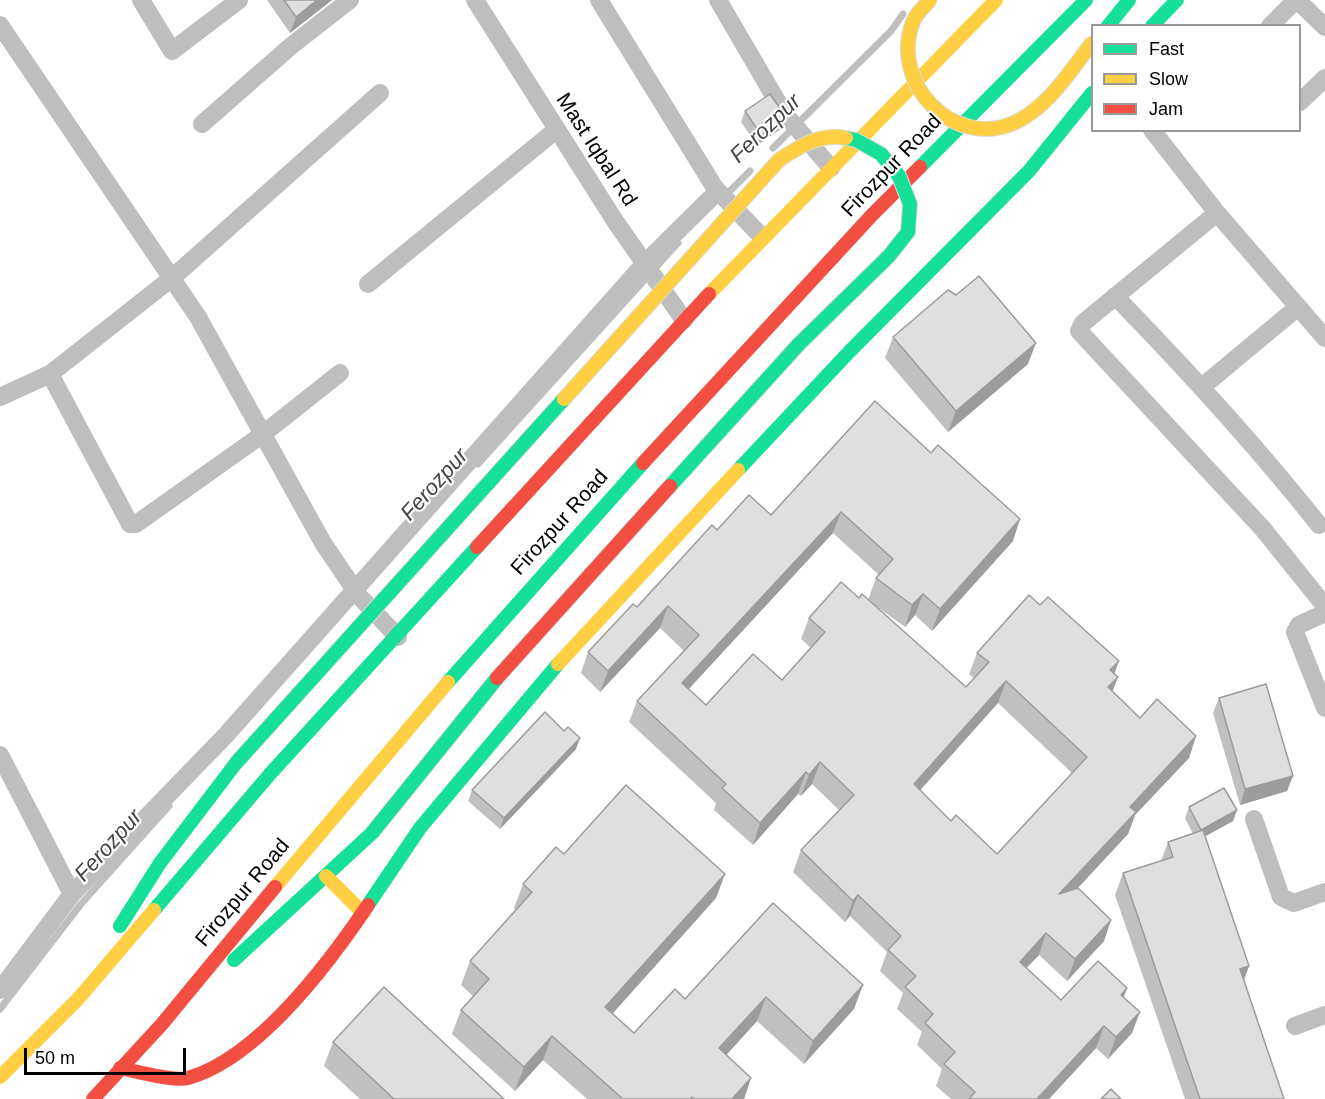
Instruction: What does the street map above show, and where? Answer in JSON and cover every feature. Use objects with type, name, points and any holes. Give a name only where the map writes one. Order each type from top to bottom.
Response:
[{"type":"main road","points":[[930,0],[913,21],[907,48],[912,78],[930,108],[957,124],[977,129],[1003,128],[1032,114],[1091,45]]},
{"type":"main road","name":"Firozpur Road","points":[[93,1099],[162,1024],[391,747],[562,551],[872,215],[1086,0]]},
{"type":"main road","points":[[1110,24],[1129,0]]},
{"type":"main road","points":[[1154,24],[1177,0]]},
{"type":"main road","name":"Firozpur Road","points":[[0,1077],[78,999],[270,774],[398,637],[684,320],[987,3]]},
{"type":"main road","points":[[174,1092],[186,1079],[226,1060],[276,1020],[346,937],[420,828],[582,635],[850,351],[1029,171],[1091,94]]},
{"type":"main road","points":[[78,999],[102,953],[160,863],[236,763],[665,291],[779,160],[800,146],[830,135],[856,140],[881,154],[899,176],[910,204],[908,232],[888,256],[799,344],[510,662],[372,832],[162,1024]]},
{"type":"main road","points":[[326,876],[363,913]]},
{"type":"main road","points":[[120,1068],[186,1079]]},
{"type":"street","points":[[141,0],[172,51],[238,0]]},
{"type":"street","points":[[202,124],[291,46],[351,0]]},
{"type":"street","name":"Mast Iqbal Rd","points":[[476,0],[556,130],[684,320]]},
{"type":"street","points":[[599,0],[718,191],[762,237]]},
{"type":"street","points":[[718,0],[784,113],[831,168]]},
{"type":"street","points":[[1272,24],[1296,0],[1325,27]]},
{"type":"street","points":[[0,25],[198,316],[323,543],[355,591],[398,637]]},
{"type":"street","points":[[1301,100],[1325,78]]},
{"type":"street","points":[[0,397],[50,374],[172,279],[380,93]]},
{"type":"street","points":[[368,284],[556,130]]},
{"type":"street","points":[[1154,132],[1217,213],[1325,338]]},
{"type":"street","points":[[0,990],[72,894],[218,744],[645,263],[718,191]]},
{"type":"street","points":[[1217,213],[1083,323],[1079,332],[1263,529],[1325,606]]},
{"type":"street","points":[[1115,296],[1203,387],[1262,453],[1319,525]]},
{"type":"street","points":[[1203,387],[1298,307]]},
{"type":"street","points":[[50,374],[130,524],[136,524],[263,434],[340,373]]},
{"type":"street","points":[[1325,613],[1299,625],[1295,633],[1325,708]]},
{"type":"street","points":[[0,755],[72,894]]},
{"type":"street","points":[[1254,819],[1281,897],[1294,903],[1325,892]]},
{"type":"street","points":[[1295,1026],[1325,1016]]},
{"type":"building","points":[[284,0],[317,0],[296,17]]},
{"type":"building","points":[[770,94],[786,117],[761,135],[745,111]]},
{"type":"building","points":[[979,276],[1036,343],[956,411],[893,337],[948,290],[956,295]]},
{"type":"building","points":[[875,401],[931,453],[938,445],[1020,519],[940,609],[923,594],[912,605],[876,578],[893,559],[841,512],[682,683],[706,705],[753,654],[782,680],[825,632],[809,618],[841,582],[859,598],[862,594],[966,687],[989,662],[977,653],[1029,595],[1040,605],[1048,597],[1119,661],[1110,670],[1118,677],[1108,687],[1140,718],[1157,699],[1196,736],[1130,807],[1136,812],[1059,894],[1078,888],[1111,920],[1075,959],[1046,933],[1020,962],[1061,1000],[1098,961],[1127,988],[1121,995],[1140,1012],[1116,1037],[1104,1026],[1037,1099],[969,1099],[975,1092],[944,1064],[955,1052],[925,1023],[933,1014],[905,987],[916,976],[888,950],[901,936],[858,895],[853,901],[801,850],[854,795],[820,762],[809,775],[806,772],[760,823],[722,788],[726,784],[637,701],[699,635],[668,606],[608,671],[588,652],[633,604],[637,607],[712,525],[717,530],[749,495],[771,515]],"holes":[[[1006,681],[1087,757],[997,854],[956,815],[951,821],[914,784]]]},
{"type":"building","points":[[1266,684],[1293,776],[1245,789],[1219,698]]},
{"type":"building","points":[[545,712],[564,731],[568,727],[580,738],[504,818],[472,790]]},
{"type":"building","points":[[626,785],[725,874],[605,1007],[634,1033],[675,989],[685,999],[773,903],[863,985],[813,1041],[766,997],[719,1048],[751,1078],[732,1099],[695,1099],[692,1097],[690,1099],[623,1099],[552,1036],[524,1067],[461,1010],[489,979],[470,961],[532,892],[523,884],[556,847],[564,854]]},
{"type":"building","points":[[1224,788],[1237,810],[1201,830],[1189,807]]},
{"type":"building","points":[[1203,830],[1249,966],[1240,969],[1284,1099],[1200,1099],[1123,873],[1173,857],[1168,842]]},
{"type":"building","points":[[384,987],[504,1099],[394,1099],[333,1042]]},
{"type":"building","points":[[1111,1089],[1121,1099],[1101,1099]]},
{"type":"waterway","name":"Ferozpur","points":[[773,148],[891,31],[903,14]]},
{"type":"waterway","name":"Ferozpur","points":[[724,197],[750,171]]},
{"type":"waterway","name":"Ferozpur","points":[[478,464],[678,243]]},
{"type":"waterway","name":"Ferozpur","points":[[0,1009],[81,904],[169,806]]},
{"type":"traffic: fast","points":[[920,167],[1086,0]]},
{"type":"traffic: fast","points":[[1110,24],[1129,0]]},
{"type":"traffic: fast","points":[[1154,24],[1177,0]]},
{"type":"traffic: fast","points":[[738,470],[850,351],[1029,171],[1091,94]]},
{"type":"traffic: fast","points":[[670,486],[799,344],[889,256],[908,232],[910,204],[899,176],[881,154],[856,140],[846,138]]},
{"type":"traffic: fast","points":[[236,763],[564,399]]},
{"type":"traffic: fast","points":[[448,682],[643,463]]},
{"type":"traffic: fast","points":[[154,910],[270,774],[477,547]]},
{"type":"traffic: fast","points":[[368,905],[420,828],[558,664]]},
{"type":"traffic: fast","points":[[372,833],[497,678]]},
{"type":"traffic: fast","points":[[120,926],[160,863],[236,763]]},
{"type":"traffic: fast","points":[[234,960],[372,833]]},
{"type":"traffic: slow","points":[[930,0],[913,22],[908,45],[910,67],[919,88],[932,106],[950,119],[970,127],[993,129],[1016,122],[1028,115],[1058,87],[1091,44]]},
{"type":"traffic: slow","points":[[709,294],[996,0]]},
{"type":"traffic: slow","points":[[564,399],[779,160],[819,139],[846,138]]},
{"type":"traffic: slow","points":[[558,664],[738,470]]},
{"type":"traffic: slow","points":[[275,887],[448,682]]},
{"type":"traffic: slow","points":[[326,876],[363,913]]},
{"type":"traffic: slow","points":[[0,1077],[78,999],[154,910]]},
{"type":"traffic: jam","points":[[643,463],[872,215],[920,167]]},
{"type":"traffic: jam","points":[[477,547],[709,294]]},
{"type":"traffic: jam","points":[[497,678],[670,486]]},
{"type":"traffic: jam","points":[[93,1099],[162,1024],[275,887]]},
{"type":"traffic: jam","points":[[120,1068],[182,1079],[214,1067],[240,1051],[290,1006],[333,954],[368,905]]}]
